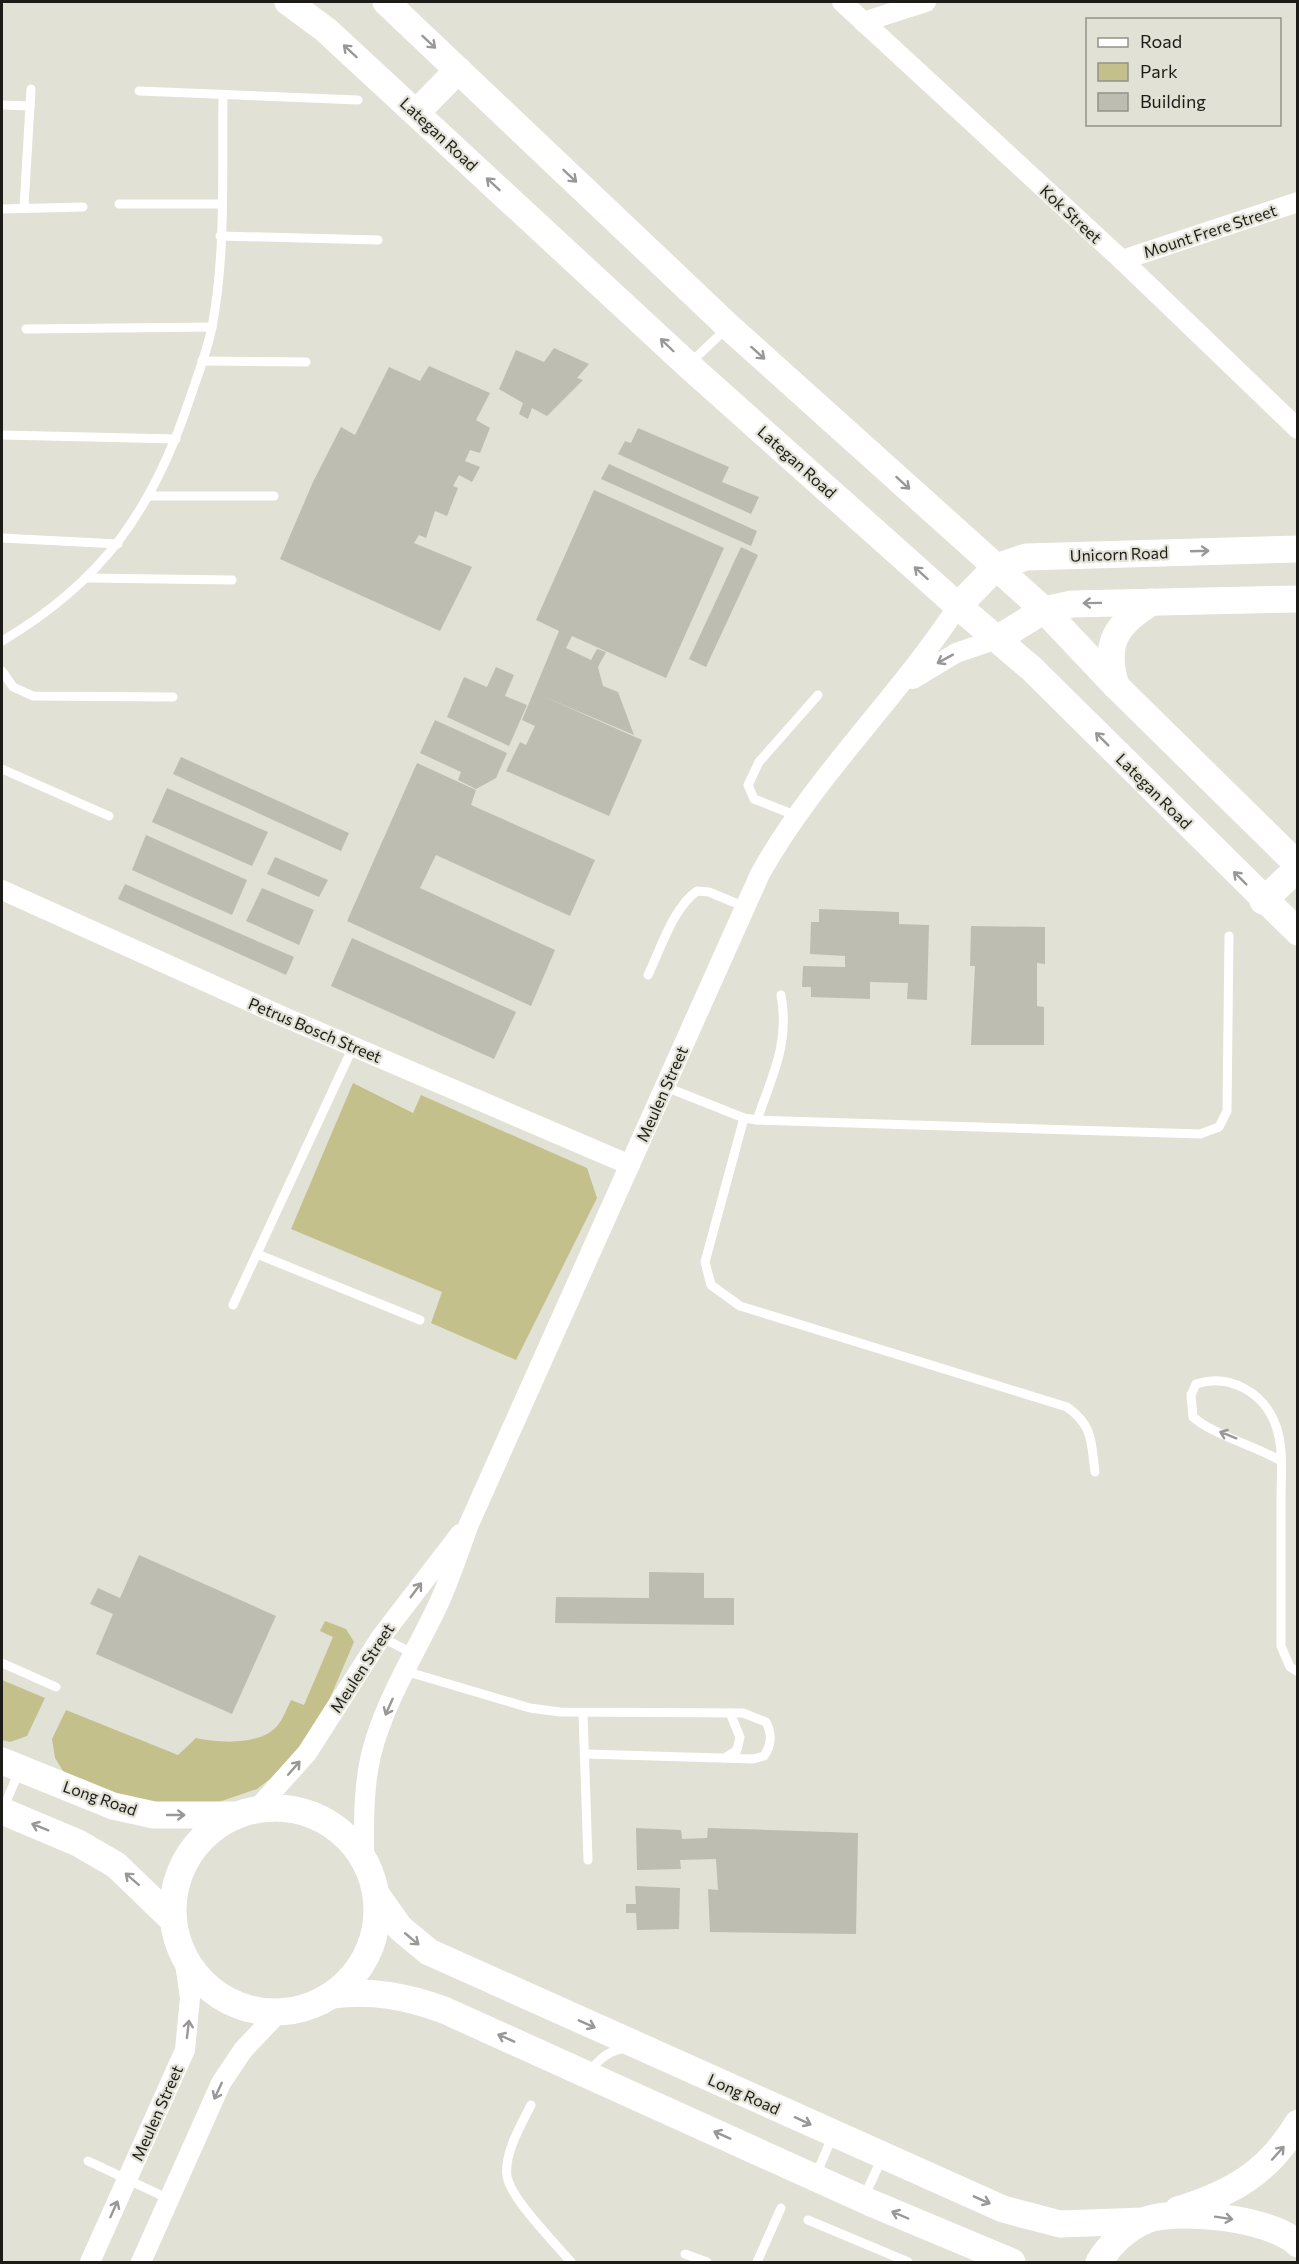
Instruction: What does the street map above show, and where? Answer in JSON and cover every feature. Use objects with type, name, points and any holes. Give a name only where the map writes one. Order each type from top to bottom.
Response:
[{"type":"street","name":"Lategan Road","points":[[288,2],[326,30],[688,365],[1032,669],[1298,933]]},
{"type":"street","points":[[386,2],[729,327],[1044,610],[1116,686],[1298,867],[1263,900]]},
{"type":"street","name":"Kok Street","points":[[842,2],[1122,260],[1298,429]]},
{"type":"street","points":[[863,22],[926,2]]},
{"type":"street","points":[[416,113],[458,70]]},
{"type":"street","name":"Mount Frere Street","points":[[1122,260],[1298,202]]},
{"type":"street","name":"Unicorn Road","points":[[958,606],[996,567],[1026,556],[1298,549]]},
{"type":"street","points":[[997,639],[1044,610],[1072,604],[1298,599]]},
{"type":"street","points":[[1116,686],[1111,669],[1113,640],[1128,616],[1152,602]]},
{"type":"street","name":"Meulen Street","points":[[364,1860],[365,1784],[372,1752],[409,1662],[438,1605],[469,1524],[745,907],[779,840],[898,689],[958,606]]},
{"type":"street","name":"Meulen Street","points":[[898,689],[956,653],[997,639]]},
{"type":"street","name":"Petrus Bosch Street","points":[[2,891],[353,1047],[630,1165]]},
{"type":"street","name":"Meulen Street","points":[[247,1813],[307,1753],[381,1637],[469,1524]]},
{"type":"street","name":"Long Road","points":[[11,1765],[113,1806],[154,1815],[247,1813]]},
{"type":"street","points":[[290,1810],[317,1818],[334,1827],[351,1842],[364,1860],[376,1894],[377,1922],[366,1956],[346,1984],[332,1995],[298,2009],[279,2012],[261,2011],[225,1998],[197,1976],[184,1956],[173,1920],[177,1882],[193,1850],[209,1833],[247,1813],[290,1810]]},
{"type":"street","points":[[2,1811],[78,1843],[116,1865],[173,1920]]},
{"type":"street","name":"Long Road","points":[[376,1894],[400,1928],[429,1952],[833,2135],[1003,2209],[1060,2224],[1211,2216],[1267,2228],[1298,2244]]},
{"type":"street","name":"Meulen Street","points":[[90,2262],[185,2050],[190,1998],[184,1956]]},
{"type":"street","points":[[332,1995],[370,1992],[412,1999],[588,2074],[863,2199],[1012,2262]]},
{"type":"street","points":[[141,2262],[221,2083],[243,2050],[279,2012]]},
{"type":"street","points":[[1099,2262],[1109,2246],[1149,2220],[1196,2204],[1241,2184],[1264,2168],[1284,2145],[1298,2123]]},
{"type":"lane","points":[[24,207],[31,89]]},
{"type":"lane","points":[[139,91],[358,100]]},
{"type":"lane","points":[[2,641],[42,617],[88,578],[117,544],[149,496],[176,439],[212,327],[220,236],[223,96]]},
{"type":"lane","points":[[2,105],[30,106]]},
{"type":"lane","points":[[119,204],[221,204]]},
{"type":"lane","points":[[2,209],[83,207]]},
{"type":"lane","points":[[220,236],[378,240]]},
{"type":"lane","points":[[26,329],[212,327]]},
{"type":"lane","points":[[688,365],[729,327]]},
{"type":"lane","points":[[202,361],[306,362]]},
{"type":"lane","points":[[2,435],[176,439]]},
{"type":"lane","points":[[149,496],[274,496]]},
{"type":"lane","points":[[2,538],[117,544]]},
{"type":"lane","points":[[88,578],[232,579]]},
{"type":"lane","points":[[2,671],[13,687],[33,696],[173,697]]},
{"type":"lane","points":[[796,816],[754,799],[748,785],[759,762],[818,695]]},
{"type":"lane","points":[[2,769],[109,816]]},
{"type":"lane","points":[[648,975],[689,897],[702,890],[745,907]]},
{"type":"lane","points":[[666,1087],[744,1118],[757,1120],[1200,1134],[1219,1127],[1227,1111],[1229,936]]},
{"type":"lane","points":[[757,1120],[780,1056],[784,1033],[780,995]]},
{"type":"lane","points":[[233,1305],[353,1047]]},
{"type":"lane","points":[[744,1118],[705,1262],[711,1284],[740,1305],[1067,1407],[1088,1427],[1095,1472]]},
{"type":"lane","points":[[257,1254],[420,1320]]},
{"type":"lane","points":[[1281,1461],[1262,1450],[1211,1429],[1193,1417],[1191,1395],[1196,1384],[1208,1380],[1224,1380],[1241,1385],[1260,1400],[1277,1427],[1281,1461],[1281,1646],[1290,1667],[1298,1672]]},
{"type":"lane","points":[[381,1637],[409,1662],[530,1708],[583,1713],[743,1713],[766,1722],[771,1741],[764,1756],[753,1759],[586,1754]]},
{"type":"lane","points":[[2,1663],[56,1688]]},
{"type":"lane","points":[[583,1713],[588,1860]]},
{"type":"lane","points":[[725,1758],[737,1750],[740,1737],[730,1713]]},
{"type":"lane","points":[[2,1811],[11,1765]]},
{"type":"lane","points":[[588,2074],[597,2061],[608,2054],[622,2049],[640,2048]]},
{"type":"lane","points":[[531,2105],[509,2157],[507,2176],[514,2194],[571,2262]]},
{"type":"lane","points":[[816,2177],[833,2135]]},
{"type":"lane","points":[[863,2199],[883,2156]]},
{"type":"lane","points":[[88,2161],[169,2199]]},
{"type":"lane","points":[[757,2262],[781,2208]]},
{"type":"lane","points":[[808,2220],[908,2262]]},
{"type":"lane","points":[[685,2254],[707,2262]]},
{"type":"green space","points":[[353,1083],[413,1113],[421,1095],[587,1168],[597,1198],[516,1360],[431,1323],[442,1292],[291,1229]]},
{"type":"green space","points":[[325,1621],[346,1629],[354,1642],[324,1712],[291,1763],[257,1789],[204,1807],[156,1808],[65,1774],[55,1758],[52,1739],[66,1710],[178,1755],[196,1738],[228,1742],[251,1740],[271,1732],[283,1717],[291,1700],[304,1705],[333,1637],[320,1631]]},
{"type":"green space","points":[[2,1680],[45,1698],[27,1736],[10,1742],[2,1740]]},
{"type":"building","points":[[554,348],[589,364],[577,378],[583,380],[547,416],[532,408],[528,419],[519,414],[523,403],[499,389],[516,350],[544,362]]},
{"type":"building","points":[[429,366],[490,393],[476,420],[490,428],[480,453],[470,450],[465,461],[480,467],[472,482],[459,475],[453,486],[458,488],[447,516],[435,511],[426,538],[419,535],[414,543],[472,567],[440,631],[280,559],[313,482],[341,427],[355,435],[389,367],[420,381]]},
{"type":"building","points":[[638,428],[729,467],[722,482],[759,497],[751,514],[618,454],[625,441],[631,443]]},
{"type":"building","points":[[609,464],[757,531],[751,546],[601,479]]},
{"type":"building","points":[[594,490],[724,548],[666,678],[572,636],[566,648],[591,660],[597,649],[606,652],[598,667],[603,686],[618,692],[634,735],[540,695],[642,740],[609,816],[506,771],[520,742],[526,745],[535,726],[522,720],[559,631],[536,620]]},
{"type":"building","points":[[741,547],[758,555],[706,667],[689,659]]},
{"type":"building","points":[[496,667],[514,675],[505,696],[527,705],[509,746],[447,717],[464,677],[487,687]]},
{"type":"building","points":[[435,720],[507,753],[496,778],[476,789],[458,780],[461,772],[420,753]]},
{"type":"building","points":[[181,757],[349,833],[341,851],[173,774]]},
{"type":"building","points":[[417,763],[476,790],[471,805],[595,860],[570,916],[436,855],[420,888],[555,950],[531,1006],[347,921]]},
{"type":"building","points":[[167,788],[268,832],[252,866],[152,822]]},
{"type":"building","points":[[146,835],[247,880],[232,915],[132,870]]},
{"type":"building","points":[[275,857],[328,880],[319,897],[267,874]]},
{"type":"building","points":[[125,884],[294,957],[286,975],[118,899]]},
{"type":"building","points":[[262,888],[314,910],[299,945],[246,921]]},
{"type":"building","points":[[819,909],[899,912],[899,924],[929,925],[927,1000],[907,999],[908,983],[870,982],[870,999],[811,997],[811,987],[802,987],[803,966],[845,967],[845,956],[810,954],[811,922],[819,922]]},
{"type":"building","points":[[971,926],[1045,927],[1045,964],[1037,963],[1037,1006],[1044,1007],[1044,1045],[971,1045],[975,966],[970,966]]},
{"type":"building","points":[[352,938],[516,1012],[494,1059],[331,986]]},
{"type":"building","points":[[139,1555],[276,1616],[232,1714],[96,1654],[113,1614],[90,1604],[98,1588],[120,1598]]},
{"type":"building","points":[[649,1572],[704,1573],[704,1598],[734,1598],[734,1625],[555,1623],[556,1597],[649,1598]]},
{"type":"building","points":[[636,1828],[681,1830],[682,1839],[707,1838],[708,1828],[858,1833],[856,1934],[710,1932],[708,1889],[718,1890],[716,1859],[680,1860],[681,1869],[637,1870]]},
{"type":"building","points":[[635,1886],[680,1888],[679,1929],[637,1930],[636,1913],[626,1913],[626,1904],[636,1904]]}]
